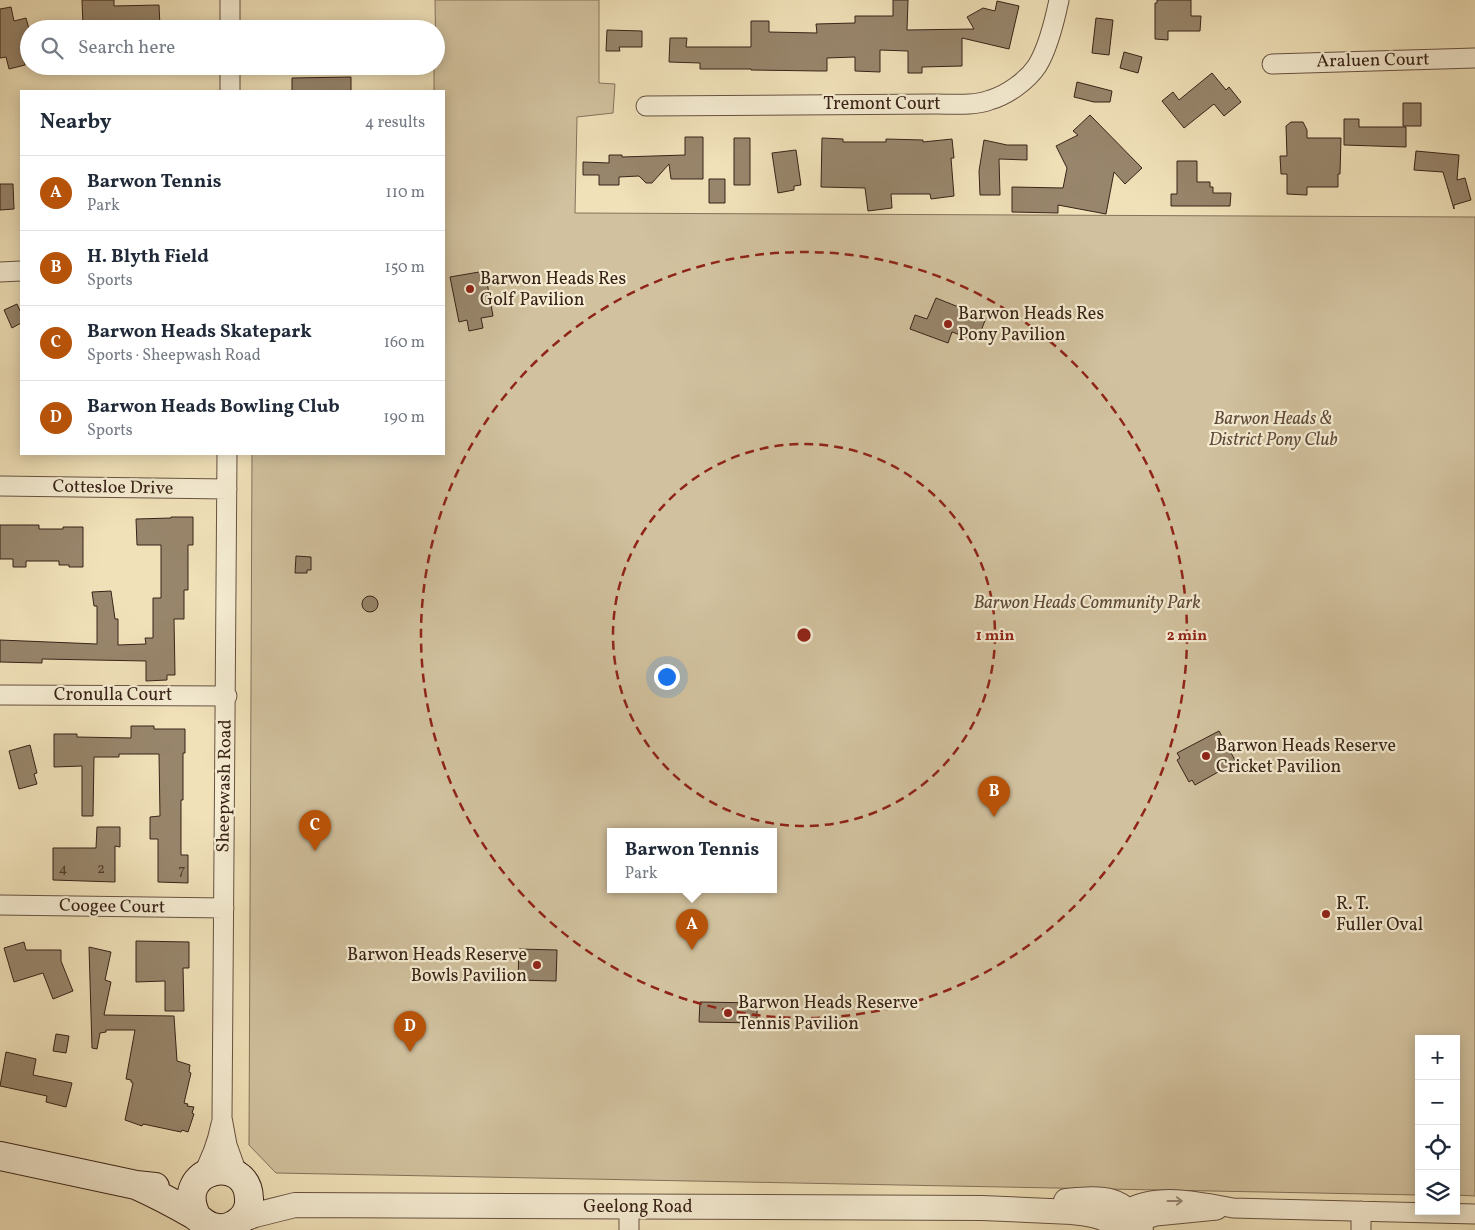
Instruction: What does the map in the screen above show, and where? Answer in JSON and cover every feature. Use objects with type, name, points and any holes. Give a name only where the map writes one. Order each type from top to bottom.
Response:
[{"type":"main road","points":[[0,1156],[136,1185],[155,1187],[177,1186],[198,1180],[209,1172],[229,1171],[241,1179],[248,1191],[250,1201],[247,1211],[218,1224],[136,1185]]},
{"type":"main road","points":[[198,1180],[191,1198],[192,1208],[218,1224]]},
{"type":"street","points":[[230,0],[230,20]]},
{"type":"street","name":"Tremont Court","points":[[646,106],[936,104],[990,100],[1006,93],[1022,82],[1036,66],[1056,15],[1059,0]]},
{"type":"street","name":"Araluen Court","points":[[1272,64],[1475,58]]},
{"type":"street","points":[[230,75],[230,90]]},
{"type":"street","points":[[0,272],[20,271]]},
{"type":"street","name":"Sheepwash Road","points":[[227,455],[227,696],[222,1118],[227,1145],[241,1179]]},
{"type":"street","name":"Cottesloe Drive","points":[[0,486],[227,489]]},
{"type":"street","name":"Cronulla Court","points":[[0,695],[227,696]]},
{"type":"street","name":"Coogee Court","points":[[0,905],[224,908]]},
{"type":"street","name":"Sheepwash Road","points":[[198,1180],[209,1163],[216,1146],[222,1118]]},
{"type":"street","name":"Geelong Road","points":[[241,1179],[271,1197],[295,1205]]},
{"type":"street","points":[[1127,1223],[1145,1202],[1160,1200],[1194,1201],[1233,1208],[1475,1214]]},
{"type":"street","name":"Geelong Road","points":[[218,1224],[295,1205],[982,1208],[1072,1212],[1127,1223]]},
{"type":"street","points":[[629,1206],[629,1230]]},
{"type":"street","points":[[1361,1211],[1361,1230]]},
{"type":"green space","name":"Barwon Heads Community Park","points":[[435,0],[599,0],[599,83],[615,84],[613,113],[577,117],[575,213],[1475,217],[1475,1196],[1460,1195],[1460,1035],[1415,1035],[1415,1195],[276,1173],[249,1145],[252,455],[445,455],[445,90],[434,90],[434,75],[445,75],[445,20],[435,20]]},
{"type":"building","points":[[82,0],[114,0],[114,6],[159,5],[160,20],[83,20]]},
{"type":"building","points":[[893,0],[908,0],[907,30],[974,29],[967,17],[983,8],[995,11],[997,1],[1019,6],[1009,49],[962,38],[962,66],[922,67],[922,73],[908,73],[908,51],[880,50],[880,72],[855,71],[855,57],[827,58],[827,71],[700,69],[700,63],[669,62],[670,38],[687,38],[686,47],[751,47],[751,21],[769,21],[769,32],[817,33],[816,24],[855,23],[855,16],[893,16]]},
{"type":"building","points":[[1157,0],[1191,0],[1191,16],[1201,16],[1200,31],[1168,31],[1168,40],[1155,39],[1155,3],[1157,3]]},
{"type":"building","points":[[11,7],[14,21],[26,18],[27,20],[20,20],[20,66],[9,69],[6,57],[0,58],[0,9]]},
{"type":"building","points":[[1096,18],[1113,20],[1109,55],[1092,53]]},
{"type":"building","points":[[607,30],[642,31],[642,47],[619,47],[620,51],[606,51]]},
{"type":"building","points":[[1124,52],[1142,57],[1138,73],[1120,68]]},
{"type":"building","points":[[1212,73],[1226,90],[1229,87],[1241,102],[1224,116],[1214,104],[1184,128],[1162,101],[1173,92],[1179,100]]},
{"type":"building","points":[[351,77],[351,90],[292,90],[292,78]]},
{"type":"building","points":[[1077,82],[1112,91],[1110,102],[1094,102],[1074,97]]},
{"type":"building","points":[[1403,103],[1421,103],[1421,126],[1403,126]]},
{"type":"building","points":[[1090,115],[1142,168],[1125,184],[1114,172],[1106,214],[1058,205],[1058,213],[1012,212],[1012,187],[1063,188],[1067,168],[1056,146],[1078,135],[1073,131]]},
{"type":"building","points":[[1344,119],[1359,119],[1359,127],[1406,127],[1406,147],[1344,145]]},
{"type":"building","points":[[1291,122],[1303,122],[1307,130],[1307,138],[1341,138],[1338,187],[1307,187],[1307,195],[1287,194],[1287,174],[1281,174],[1280,156],[1287,156],[1286,126]]},
{"type":"building","points":[[685,137],[703,137],[703,179],[671,179],[669,164],[652,183],[646,183],[639,176],[619,177],[619,185],[599,185],[599,175],[583,175],[583,162],[609,163],[609,155],[622,155],[622,157],[685,155]]},
{"type":"building","points":[[734,138],[750,138],[750,185],[734,185]]},
{"type":"building","points":[[822,138],[843,139],[843,142],[886,142],[886,139],[923,140],[923,142],[952,139],[954,158],[951,158],[954,196],[931,199],[930,194],[891,194],[892,208],[868,211],[865,188],[821,187]]},
{"type":"building","points":[[984,140],[1007,145],[1027,145],[1027,160],[999,159],[1000,195],[980,195],[979,171]]},
{"type":"building","points":[[796,150],[801,185],[794,186],[794,190],[778,193],[772,153]]},
{"type":"building","points":[[1416,151],[1459,155],[1457,180],[1465,178],[1471,200],[1454,205],[1454,209],[1443,172],[1414,170]]},
{"type":"building","points":[[1177,161],[1197,161],[1197,182],[1210,182],[1210,187],[1213,187],[1213,193],[1231,193],[1230,206],[1171,206],[1171,194],[1177,194]]},
{"type":"building","points":[[709,179],[725,179],[725,203],[709,203]]},
{"type":"building","points":[[0,184],[13,184],[14,209],[0,210]]},
{"type":"building","name":"Barwon Heads Res Golf Pavilion","points":[[485,271],[493,316],[481,318],[483,328],[469,331],[467,320],[459,322],[450,277]]},
{"type":"building","name":"Barwon Heads Res Pony Pavilion","points":[[936,298],[986,318],[977,341],[952,332],[948,343],[910,329],[915,315],[927,319]]},
{"type":"building","points":[[17,304],[20,311],[20,324],[12,328],[4,310]]},
{"type":"building","points":[[193,517],[193,545],[188,545],[188,590],[184,590],[184,619],[174,619],[175,675],[167,675],[167,680],[146,681],[146,661],[42,659],[42,663],[0,662],[0,640],[97,644],[97,606],[94,606],[92,592],[111,591],[115,619],[118,619],[118,645],[146,644],[145,638],[153,638],[153,598],[161,598],[161,545],[137,545],[136,519]]},
{"type":"building","points":[[0,525],[39,525],[39,529],[83,527],[83,567],[59,565],[59,561],[26,561],[26,567],[13,567],[13,559],[0,559]]},
{"type":"building","points":[[296,556],[311,557],[311,570],[307,570],[307,573],[295,573]]},
{"type":"building","points":[[367,596],[373,596],[378,601],[376,610],[367,612],[362,607],[362,601]]},
{"type":"building","points":[[131,726],[154,726],[154,729],[185,729],[183,800],[181,800],[181,855],[188,855],[188,883],[158,882],[158,839],[150,839],[150,817],[160,816],[159,754],[119,754],[119,757],[94,757],[93,816],[82,816],[82,766],[54,767],[54,734],[77,734],[77,737],[131,738]]},
{"type":"building","name":"Barwon Heads Reserve Cricket Pavilion","points":[[1219,731],[1236,762],[1195,785],[1192,780],[1189,782],[1177,760],[1180,758],[1177,753]]},
{"type":"building","points":[[30,745],[37,773],[34,774],[37,784],[19,789],[9,751]]},
{"type":"building","points":[[97,827],[120,827],[120,847],[115,846],[115,882],[53,880],[53,848],[96,848]]},
{"type":"building","points":[[136,941],[189,942],[189,968],[183,968],[184,1011],[165,1011],[165,981],[136,982]]},
{"type":"building","points":[[24,942],[26,950],[61,950],[61,961],[73,991],[53,999],[43,973],[14,982],[4,948]]},
{"type":"building","points":[[89,947],[111,952],[105,980],[111,982],[104,1015],[174,1016],[177,1061],[190,1065],[189,1072],[191,1073],[184,1103],[188,1104],[187,1106],[194,1107],[192,1113],[194,1114],[188,1132],[143,1124],[142,1126],[125,1120],[133,1083],[131,1080],[126,1079],[135,1030],[106,1030],[106,1032],[100,1033],[97,1049],[92,1048]]},
{"type":"building","name":"Barwon Heads Reserve Bowls Pavilion","points":[[519,949],[557,950],[556,981],[518,980]]},
{"type":"building","name":"Barwon Heads Reserve Tennis Pavilion","points":[[700,1002],[757,1003],[757,1023],[699,1022]]},
{"type":"building","points":[[56,1034],[69,1036],[66,1053],[53,1051]]},
{"type":"building","points":[[6,1052],[36,1059],[33,1075],[72,1083],[66,1107],[46,1102],[47,1096],[0,1086]]},
{"type":"place","name":"Barwon Heads Res Golf Pavilion","points":[[470,289]]},
{"type":"place","name":"Barwon Heads Res Pony Pavilion","points":[[948,324]]},
{"type":"place","name":"Barwon Heads Reserve Cricket Pavilion","points":[[1206,756]]},
{"type":"place","name":"H. Blyth Field","points":[[994,817]]},
{"type":"place","name":"Barwon Heads Skatepark","points":[[315,851]]},
{"type":"place","name":"R. T. Fuller Oval","points":[[1326,914]]},
{"type":"place","name":"Barwon Tennis","points":[[692,950]]},
{"type":"place","name":"Barwon Heads Reserve Bowls Pavilion","points":[[537,965]]},
{"type":"place","name":"Barwon Heads Reserve Tennis Pavilion","points":[[728,1013]]},
{"type":"place","name":"Barwon Heads Bowling Club","points":[[410,1052]]},
{"type":"park label","name":"Barwon Heads & District Pony Club","points":[[1273,429]]}]
